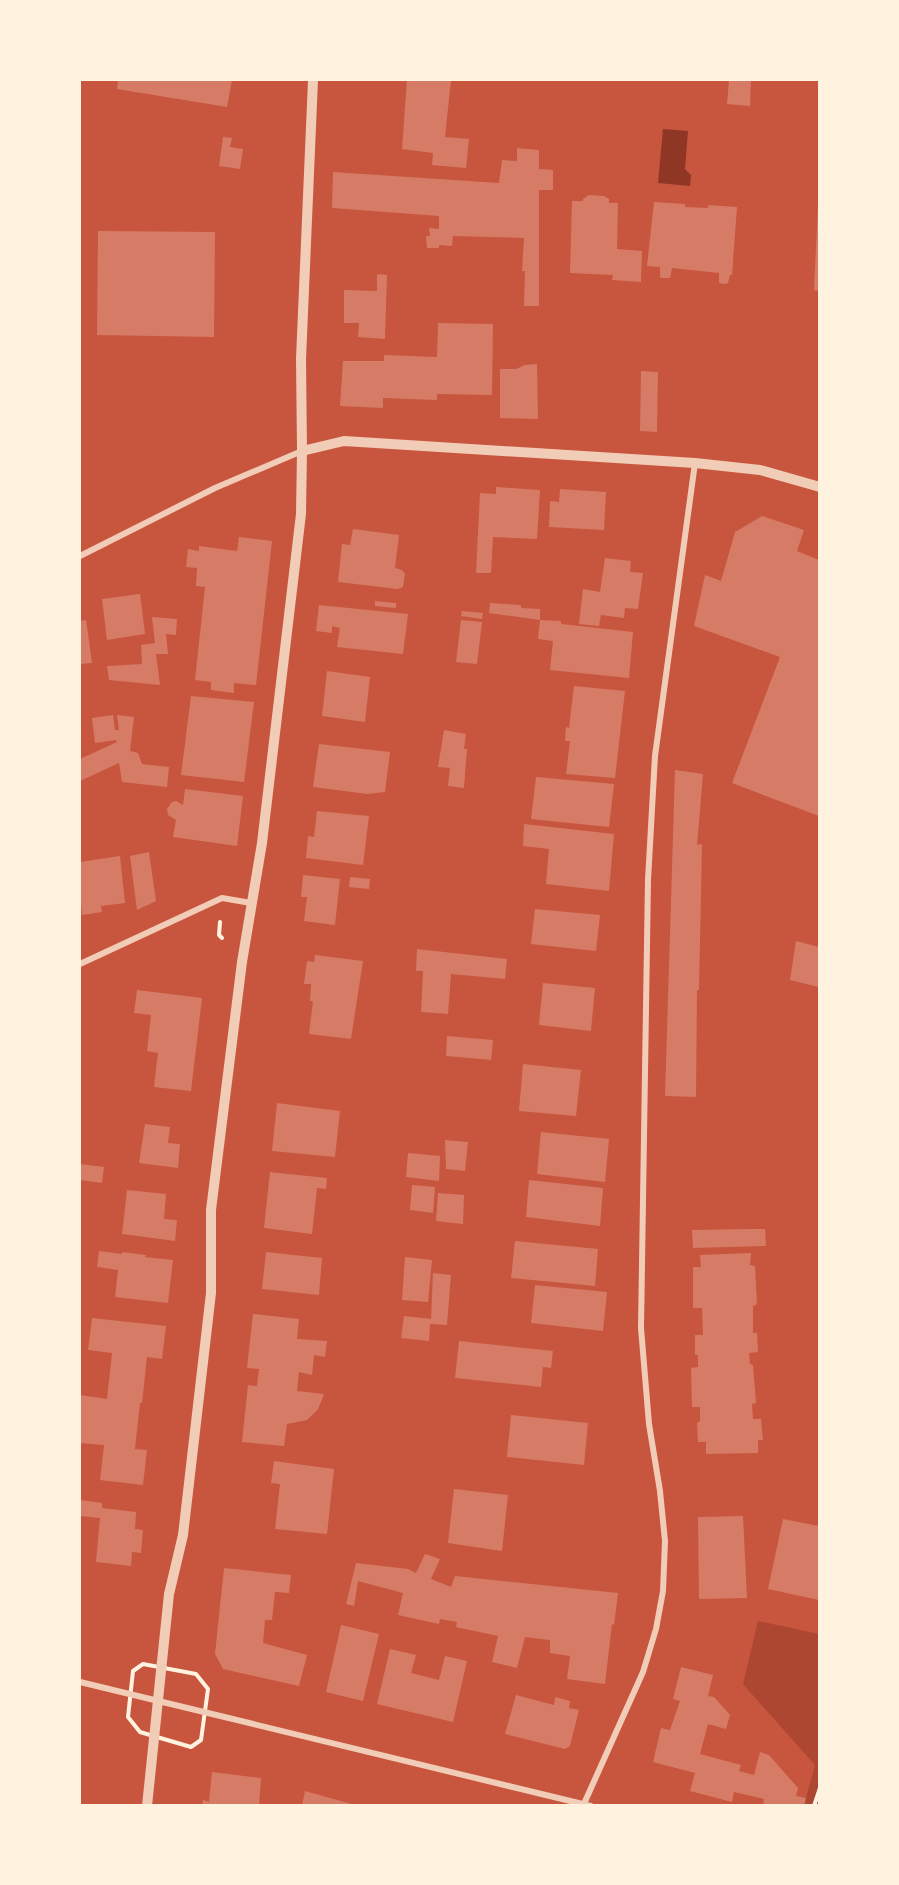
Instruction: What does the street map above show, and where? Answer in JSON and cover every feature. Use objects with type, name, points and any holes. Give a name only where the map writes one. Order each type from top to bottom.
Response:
[{"type":"street","points":[[147,1806],[169,1594],[183,1535],[211,1293],[211,1210],[251,903],[262,843],[301,514],[301,358],[313,80]]},
{"type":"street","points":[[80,556],[216,489],[302,451],[344,441],[695,463],[760,470],[819,487]]},
{"type":"street","points":[[80,1682],[586,1805],[643,1671],[656,1629],[663,1591],[665,1540],[649,1424],[641,1328],[648,880],[655,756],[695,463]]},
{"type":"street","points":[[80,964],[222,898],[251,903]]},
{"type":"path","points":[[814,1806],[819,1788]]},
{"type":"shaded area","points":[[663,129],[688,131],[685,169],[691,175],[690,186],[658,183]]},
{"type":"shaded area","points":[[758,1621],[819,1634],[819,1805],[804,1805],[815,1765],[743,1684]]},
{"type":"building","points":[[118,80],[232,80],[227,107],[117,89]]},
{"type":"building","points":[[407,80],[451,80],[445,137],[469,139],[466,168],[432,165],[433,153],[402,149]]},
{"type":"building","points":[[729,80],[751,80],[750,106],[727,104]]},
{"type":"building","points":[[223,137],[232,138],[230,147],[243,149],[240,169],[219,166]]},
{"type":"building","points":[[517,148],[539,150],[539,169],[553,170],[553,190],[539,190],[539,306],[524,306],[525,271],[522,271],[524,238],[453,236],[452,246],[439,245],[439,248],[427,248],[426,236],[430,236],[429,228],[439,229],[439,216],[332,208],[333,172],[499,183],[502,160],[517,161]]},
{"type":"building","points":[[589,195],[604,196],[609,199],[609,203],[618,203],[617,249],[642,251],[641,282],[612,280],[613,275],[570,273],[572,201],[583,201]]},
{"type":"building","points":[[654,202],[685,204],[685,207],[708,208],[708,205],[737,207],[732,275],[728,283],[719,283],[719,273],[672,268],[670,278],[662,278],[660,267],[647,266]]},
{"type":"building","points":[[819,205],[819,291],[814,290]]},
{"type":"building","points":[[98,231],[215,232],[214,337],[97,335]]},
{"type":"building","points":[[377,274],[387,275],[385,339],[358,337],[359,323],[344,323],[344,290],[377,291]]},
{"type":"building","points":[[438,323],[493,324],[492,395],[437,394],[437,400],[383,398],[383,408],[340,406],[343,361],[384,361],[384,355],[437,357]]},
{"type":"building","points":[[537,364],[538,419],[500,418],[500,369],[516,369],[525,365]]},
{"type":"building","points":[[641,371],[658,372],[657,432],[640,431]]},
{"type":"building","points":[[496,487],[540,490],[537,539],[493,537],[491,573],[476,573],[480,493],[496,494]]},
{"type":"building","points":[[560,489],[606,492],[604,530],[549,527],[550,501],[559,502]]},
{"type":"building","points":[[762,516],[804,530],[797,551],[819,560],[819,816],[732,783],[780,657],[694,626],[705,575],[721,581],[735,532]]},
{"type":"building","points":[[353,529],[399,535],[395,568],[402,570],[405,574],[403,587],[398,589],[338,582],[342,544],[350,545]]},
{"type":"building","points":[[239,537],[272,541],[256,685],[234,683],[234,693],[211,690],[211,682],[195,680],[205,587],[196,586],[197,568],[186,567],[188,549],[199,551],[199,546],[237,551]]},
{"type":"building","points":[[605,558],[631,561],[630,572],[643,573],[638,609],[625,608],[624,618],[601,615],[599,626],[579,624],[583,589],[600,592]]},
{"type":"building","points":[[140,594],[145,634],[107,640],[102,599]]},
{"type":"building","points":[[375,601],[396,603],[396,608],[375,606]]},
{"type":"building","points":[[490,603],[540,609],[540,620],[489,613]]},
{"type":"building","points":[[319,605],[408,614],[403,654],[337,647],[340,628],[332,626],[332,633],[316,631]]},
{"type":"building","points":[[462,611],[483,613],[482,619],[461,616]]},
{"type":"building","points":[[152,617],[177,619],[176,635],[166,634],[168,654],[156,654],[160,685],[109,680],[107,666],[142,664],[141,645],[155,643]]},
{"type":"building","points":[[86,620],[92,663],[80,664],[80,621]]},
{"type":"building","points":[[461,620],[482,622],[477,664],[456,662]]},
{"type":"building","points":[[540,620],[633,632],[629,678],[550,670],[553,641],[538,639]]},
{"type":"building","points":[[327,671],[370,677],[365,722],[322,716]]},
{"type":"building","points":[[574,686],[625,691],[615,778],[566,774],[570,741],[565,741],[566,727],[569,728]]},
{"type":"building","points":[[191,696],[254,702],[244,782],[181,775]]},
{"type":"building","points":[[113,715],[115,730],[119,730],[117,715],[134,717],[130,751],[138,753],[142,764],[169,767],[167,787],[122,782],[119,763],[80,781],[80,759],[117,742],[116,740],[95,743],[92,718]]},
{"type":"building","points":[[444,730],[466,734],[464,788],[448,786],[450,768],[438,767]]},
{"type":"building","points":[[319,744],[390,752],[385,792],[367,794],[313,787]]},
{"type":"building","points":[[675,770],[703,774],[697,845],[702,844],[696,1097],[665,1096]]},
{"type":"building","points":[[536,777],[614,784],[609,827],[531,819]]},
{"type":"building","points":[[185,789],[243,796],[237,846],[173,837],[176,820],[168,815],[167,809],[172,802],[176,801],[183,805]]},
{"type":"building","points":[[317,811],[369,816],[363,865],[306,858],[308,836],[314,837]]},
{"type":"building","points":[[524,824],[614,834],[609,891],[546,884],[549,849],[523,846]]},
{"type":"building","points":[[149,852],[156,901],[137,910],[130,856]]},
{"type":"building","points":[[120,856],[125,903],[101,906],[102,912],[82,915],[80,862]]},
{"type":"building","points":[[303,875],[340,879],[335,925],[304,921],[307,897],[301,897]]},
{"type":"building","points":[[350,877],[370,879],[369,889],[349,887]]},
{"type":"building","points":[[535,909],[600,915],[596,951],[531,944]]},
{"type":"building","points":[[796,941],[819,947],[819,987],[790,980]]},
{"type":"building","points":[[417,949],[507,959],[505,979],[451,974],[448,1014],[421,1012],[423,971],[416,971]]},
{"type":"building","points":[[315,955],[363,961],[351,1039],[309,1034],[313,1001],[310,1001],[311,984],[304,984],[307,961],[314,962]]},
{"type":"building","points":[[543,983],[595,988],[591,1031],[539,1025]]},
{"type":"building","points":[[137,990],[202,998],[191,1091],[154,1087],[158,1053],[147,1051],[151,1015],[134,1013]]},
{"type":"building","points":[[447,1036],[493,1040],[491,1060],[446,1056]]},
{"type":"building","points":[[523,1064],[581,1070],[576,1116],[519,1111]]},
{"type":"building","points":[[277,1103],[340,1111],[335,1157],[272,1151]]},
{"type":"building","points":[[145,1124],[170,1127],[168,1143],[180,1144],[178,1168],[139,1163]]},
{"type":"building","points":[[541,1132],[609,1139],[605,1182],[537,1174]]},
{"type":"building","points":[[445,1140],[468,1142],[465,1171],[446,1169]]},
{"type":"building","points":[[408,1153],[440,1156],[439,1181],[406,1177]]},
{"type":"building","points":[[80,1164],[104,1167],[102,1183],[80,1180]]},
{"type":"building","points":[[270,1172],[327,1178],[326,1189],[317,1188],[312,1234],[264,1228]]},
{"type":"building","points":[[529,1180],[603,1188],[600,1226],[526,1217]]},
{"type":"building","points":[[412,1185],[435,1187],[433,1213],[410,1210]]},
{"type":"building","points":[[127,1190],[166,1194],[164,1219],[177,1220],[175,1241],[122,1234]]},
{"type":"building","points":[[438,1193],[464,1195],[463,1224],[436,1221]]},
{"type":"building","points":[[765,1229],[766,1246],[693,1248],[692,1230]]},
{"type":"building","points":[[515,1241],[598,1249],[595,1286],[511,1278]]},
{"type":"building","points":[[99,1251],[173,1260],[168,1303],[115,1297],[118,1270],[97,1267]]},
{"type":"building","points":[[266,1252],[322,1258],[319,1295],[262,1289]]},
{"type":"building","points":[[751,1253],[750,1265],[755,1266],[757,1304],[753,1306],[753,1333],[757,1333],[758,1352],[749,1353],[750,1364],[753,1365],[756,1403],[752,1404],[753,1419],[761,1419],[763,1440],[758,1440],[758,1453],[706,1454],[706,1442],[698,1442],[697,1423],[700,1421],[700,1407],[692,1407],[691,1368],[698,1367],[698,1355],[695,1355],[695,1335],[703,1335],[702,1308],[693,1308],[693,1267],[701,1267],[700,1255]]},
{"type":"building","points":[[405,1257],[432,1260],[428,1302],[402,1300]]},
{"type":"building","points":[[433,1273],[451,1275],[447,1325],[430,1324],[429,1341],[401,1338],[404,1316],[431,1319]]},
{"type":"building","points":[[535,1285],[607,1292],[603,1331],[531,1323]]},
{"type":"building","points":[[253,1314],[299,1319],[297,1339],[327,1341],[325,1357],[314,1355],[312,1375],[299,1372],[297,1391],[324,1394],[321,1402],[318,1409],[307,1420],[287,1424],[284,1446],[242,1442],[248,1385],[257,1386],[259,1369],[247,1368]]},
{"type":"building","points":[[92,1318],[166,1326],[162,1359],[147,1357],[142,1403],[140,1403],[135,1449],[147,1450],[143,1485],[100,1480],[104,1445],[80,1443],[80,1395],[107,1399],[112,1353],[88,1350]]},
{"type":"building","points":[[459,1341],[553,1351],[551,1368],[543,1367],[541,1387],[455,1378]]},
{"type":"building","points":[[511,1415],[588,1423],[584,1465],[507,1457]]},
{"type":"building","points":[[274,1461],[334,1469],[327,1534],[275,1529],[280,1484],[271,1483]]},
{"type":"building","points":[[454,1489],[508,1495],[502,1551],[448,1543]]},
{"type":"building","points":[[80,1500],[102,1503],[102,1508],[136,1512],[135,1529],[143,1530],[141,1553],[132,1552],[131,1566],[96,1562],[100,1518],[80,1516]]},
{"type":"building","points":[[743,1516],[747,1598],[699,1599],[698,1517]]},
{"type":"building","points":[[783,1519],[819,1526],[819,1600],[768,1589]]},
{"type":"building","points":[[425,1554],[440,1559],[431,1579],[451,1587],[455,1576],[618,1593],[605,1684],[567,1679],[570,1656],[550,1653],[550,1640],[525,1637],[517,1668],[492,1662],[498,1636],[456,1627],[457,1622],[440,1619],[439,1624],[398,1615],[403,1593],[358,1581],[354,1606],[346,1604],[356,1563],[408,1569],[416,1573]]},
{"type":"building","points":[[224,1568],[291,1575],[289,1593],[275,1592],[272,1620],[265,1620],[263,1643],[307,1655],[299,1686],[223,1669],[215,1654]]},
{"type":"building","points":[[341,1625],[379,1634],[363,1701],[326,1692]]},
{"type":"building","points":[[390,1649],[416,1655],[411,1673],[439,1680],[445,1656],[467,1661],[453,1722],[377,1704]]},
{"type":"building","points":[[681,1667],[713,1675],[708,1696],[714,1697],[730,1715],[726,1729],[708,1724],[700,1754],[741,1765],[739,1771],[754,1775],[760,1752],[769,1755],[798,1788],[796,1796],[806,1798],[804,1806],[763,1806],[764,1799],[734,1792],[732,1802],[690,1791],[695,1773],[653,1762],[661,1728],[670,1730],[680,1701],[673,1699]]},
{"type":"building","points":[[516,1695],[554,1705],[555,1697],[570,1701],[569,1708],[579,1710],[570,1746],[565,1749],[505,1734]]},
{"type":"building","points":[[212,1772],[261,1778],[259,1806],[202,1806],[203,1800],[209,1802]]},
{"type":"building","points":[[305,1791],[355,1805],[355,1806],[302,1806]]}]
